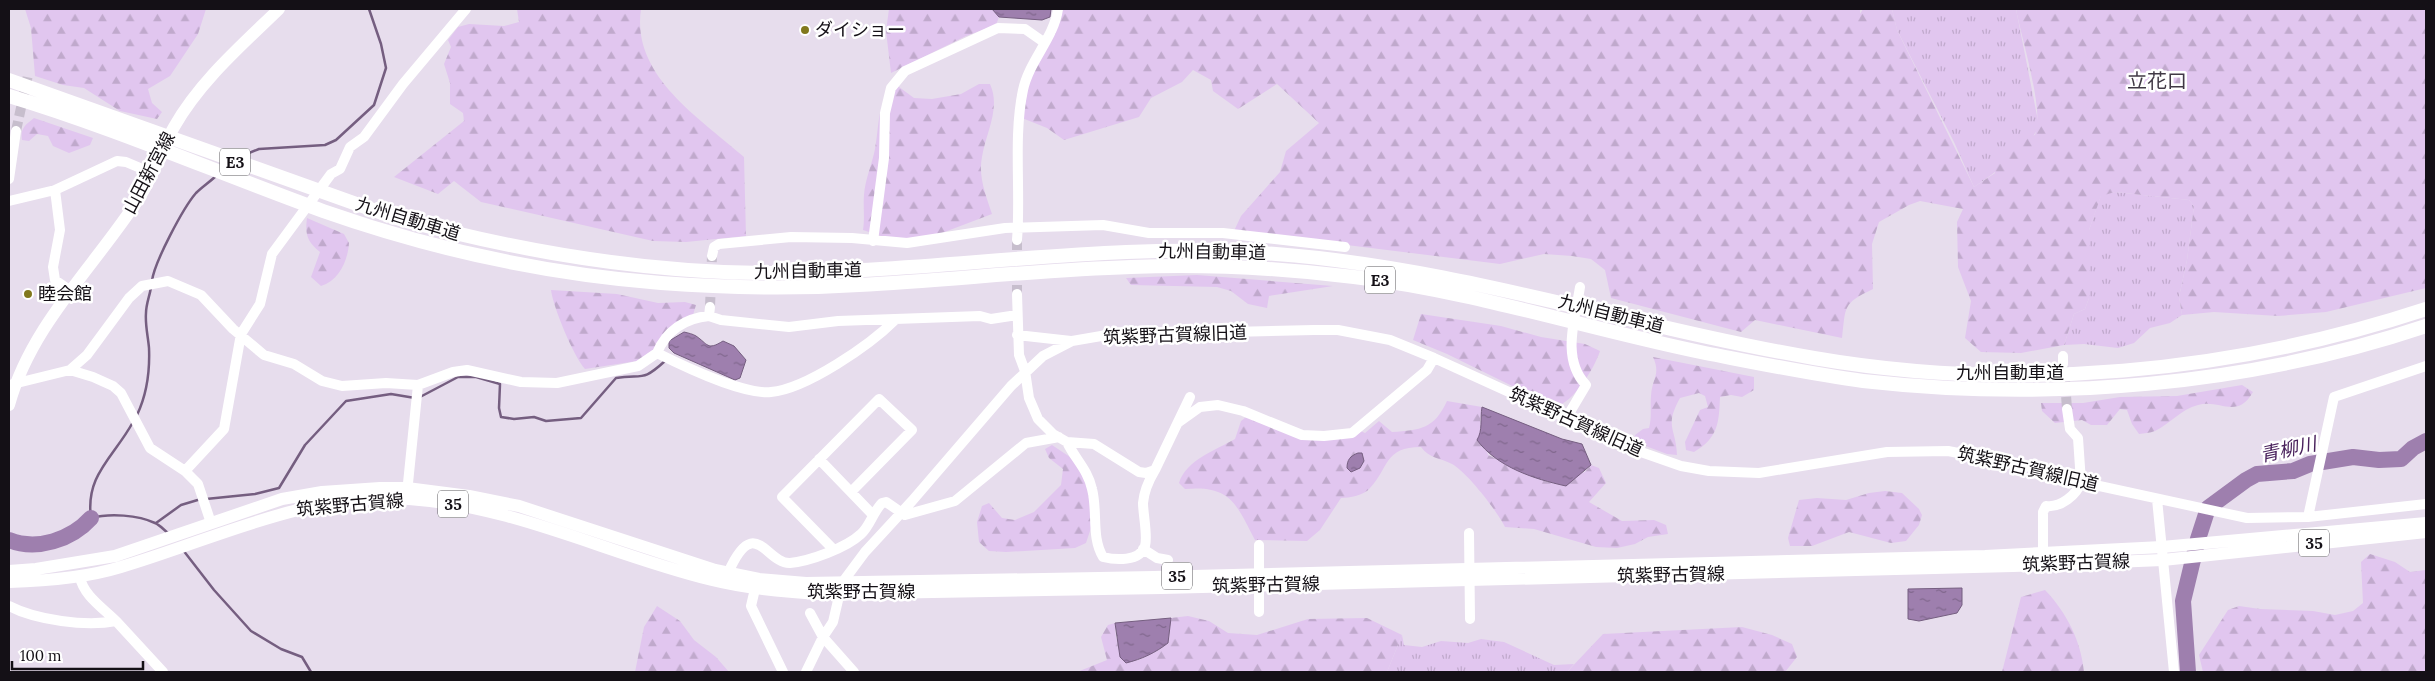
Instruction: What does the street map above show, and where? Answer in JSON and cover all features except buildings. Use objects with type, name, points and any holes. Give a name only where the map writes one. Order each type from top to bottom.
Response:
[{"type":"highway","name":"九州自動車道","points":[[9,80],[325,211],[383,230],[523,264],[593,276],[705,286],[786,287],[854,286],[1071,270],[1186,266],[1273,268],[1350,276],[1457,294],[1697,351],[1812,374],[1920,386],[2019,390],[2125,386],[2187,379],[2274,365],[2331,352],[2426,326]]},
{"type":"highway","name":"九州自動車道","points":[[9,96],[137,134],[393,217],[455,234],[529,250],[594,261],[694,271],[788,273],[1107,253],[1172,251],[1230,251],[1350,260],[1471,282],[1711,338],[1812,358],[1942,372],[2073,373],[2182,364],[2264,351],[2339,334],[2426,309]]},
{"type":"main road","name":"山田新宮線","points":[[9,405],[12,384],[46,324],[141,196],[174,126],[199,90],[279,9]]},
{"type":"main road","name":"筑紫野古賀線","points":[[185,539],[211,523],[282,499],[351,488],[470,496],[519,506],[728,573],[841,588],[1895,570],[2189,551],[2426,522]]},
{"type":"main road","name":"筑紫野古賀線","points":[[9,571],[45,568],[115,556],[169,544],[286,511],[407,493],[537,523],[668,568],[755,589],[792,592],[841,588],[2043,553],[2162,553]]},
{"type":"main road","name":"筑紫野古賀線","points":[[2204,549],[2426,532]]},
{"type":"main road","name":"筑紫野古賀線","points":[[9,582],[80,577],[120,568],[169,544]]},
{"type":"street","points":[[185,471],[224,429],[241,334],[260,304],[272,254],[331,174],[340,169],[350,147],[364,137],[403,84],[466,9]]},
{"type":"street","points":[[1017,240],[1019,114],[1023,88],[1032,66],[1045,43],[1058,9]]},
{"type":"street","points":[[873,241],[884,158],[885,113],[892,88],[905,70],[998,28],[1024,29],[1035,34],[1045,43]]},
{"type":"street","points":[[9,179],[16,131]]},
{"type":"street","points":[[9,201],[55,190],[117,161],[126,162],[152,172]]},
{"type":"street","points":[[55,190],[60,230],[53,267],[55,280],[71,291]]},
{"type":"street","points":[[712,256],[714,247],[719,244],[783,238],[852,238],[908,243],[1005,228],[1103,225],[1149,233],[1223,233],[1345,248]]},
{"type":"street","points":[[12,384],[28,378],[54,375],[70,370],[87,356],[129,298],[145,286],[168,281],[201,295],[233,329],[264,355],[294,364],[330,384],[350,386],[386,383],[418,385],[453,372],[475,370],[521,382],[557,383],[638,366],[657,353],[662,342],[676,327],[710,311],[721,320],[782,327],[838,320],[894,320],[980,316],[991,319],[1017,314]]},
{"type":"street","points":[[1567,417],[1586,385],[1578,376],[1570,347],[1579,292]]},
{"type":"street","points":[[1017,294],[1019,355],[1025,371],[1029,398],[1038,420],[1063,440],[1086,469],[1096,507],[1097,541],[1103,557],[1112,560],[1133,558],[1145,546],[1143,501],[1148,482],[1190,397]]},
{"type":"street","points":[[657,353],[739,388],[772,392],[823,374],[894,320]]},
{"type":"street","name":"筑紫野古賀線旧道","points":[[841,588],[865,552],[1025,371],[1043,356],[1072,341],[1158,332],[1338,330],[1390,340],[1567,417],[1641,452],[1681,466],[1709,471],[1759,473],[1887,452],[1948,451],[2026,466],[2081,482],[2202,510],[2265,519],[2308,517],[2426,504]]},
{"type":"street","points":[[1017,335],[1072,341]]},
{"type":"street","points":[[1178,422],[1200,407],[1218,405],[1243,411],[1302,435],[1324,436],[1352,433],[1427,370],[1434,358]]},
{"type":"street","points":[[2308,517],[2320,454],[2334,397],[2426,366]]},
{"type":"street","points":[[70,370],[93,376],[113,386],[121,393],[133,412],[150,448],[185,471],[198,484],[211,523]]},
{"type":"street","points":[[407,493],[418,385]]},
{"type":"street","points":[[834,550],[782,497],[879,399],[912,430],[851,492]]},
{"type":"street","points":[[2043,553],[2043,512],[2046,506],[2056,507],[2061,504],[2079,488],[2081,482],[2078,438],[2070,429],[2067,409]]},
{"type":"street","points":[[728,573],[734,558],[746,545],[764,546],[781,561],[790,563],[834,550],[861,534],[882,503],[886,502],[900,514],[906,515],[955,501],[1026,443],[1063,440],[1094,444],[1139,472],[1146,473],[1155,470]]},
{"type":"street","points":[[819,459],[873,515]]},
{"type":"street","points":[[2158,499],[2174,672]]},
{"type":"street","points":[[1470,533],[1470,619]]},
{"type":"street","points":[[1259,545],[1259,612]]},
{"type":"street","points":[[1143,549],[1157,558],[1168,560]]},
{"type":"street","points":[[80,577],[82,586],[86,591],[163,672]]},
{"type":"street","points":[[806,672],[823,637],[833,622],[841,588]]},
{"type":"street","points":[[755,589],[751,606],[783,672]]},
{"type":"street","points":[[9,606],[32,615],[98,624],[116,621]]},
{"type":"street","points":[[810,613],[823,637],[854,672]]},
{"type":"green space","points":[[25,9],[206,9],[198,34],[170,76],[148,89],[152,103],[162,112],[157,119],[120,111],[84,88],[63,85],[35,76],[31,28]]},
{"type":"green space","points":[[517,9],[641,9],[641,33],[647,55],[658,75],[672,94],[689,111],[744,157],[746,236],[686,242],[653,241],[481,202],[454,181],[438,194],[394,177],[464,121],[463,113],[450,104],[450,83],[444,64],[451,47],[448,40],[458,27],[469,24],[504,26],[519,22]]},
{"type":"green space","points":[[889,9],[992,9],[999,17],[996,25],[966,36],[891,73],[886,31]]},
{"type":"green space","points":[[1063,9],[1860,9],[1860,14],[1863,9],[1892,9],[1897,30],[1974,187],[1995,173],[1998,156],[2006,145],[2018,139],[2035,135],[2037,109],[2035,92],[2016,9],[2426,9],[2426,288],[2326,312],[2278,316],[2214,312],[2182,315],[2179,297],[2187,260],[2194,206],[2189,200],[2115,192],[2101,196],[2089,230],[2089,298],[2085,309],[2074,314],[2064,345],[2021,353],[1981,352],[1965,338],[1971,301],[1958,267],[1957,222],[1963,209],[1920,201],[1879,222],[1872,244],[1873,289],[1856,298],[1847,307],[1842,338],[1755,320],[1741,332],[1611,298],[1605,270],[1591,259],[1544,254],[1500,264],[1234,231],[1241,216],[1280,172],[1286,151],[1319,123],[1277,84],[1238,109],[1213,91],[1211,80],[1193,70],[1182,82],[1151,98],[1139,117],[1064,140],[1047,128],[1022,118],[1031,73],[1050,43]]},
{"type":"green space","points":[[1892,9],[2016,9],[2039,126],[2034,135],[2019,152],[2001,168],[1974,187],[1954,142],[1897,30]]},
{"type":"green space","points":[[895,84],[914,98],[932,99],[961,94],[979,84],[990,84],[994,102],[992,120],[982,157],[981,171],[983,186],[992,214],[934,236],[896,241],[863,230],[865,189],[875,149],[880,115],[885,100]]},
{"type":"green space","points":[[34,118],[93,138],[90,145],[69,153],[53,146],[48,136],[37,134],[29,141],[22,140],[24,128]]},
{"type":"green space","points":[[2115,192],[2189,200],[2194,206],[2187,260],[2179,297],[2182,315],[2170,323],[2150,328],[2134,343],[2118,348],[2084,344],[2064,345],[2074,314],[2085,309],[2089,298],[2089,230],[2101,195]]},
{"type":"green space","points":[[307,218],[344,234],[349,243],[347,256],[338,275],[321,286],[311,277],[320,252],[308,237],[306,229]]},
{"type":"green space","points":[[1197,275],[1333,286],[1269,296],[1267,308],[1248,304],[1231,291],[1217,287],[1131,285],[1126,278]]},
{"type":"green space","points":[[551,290],[617,294],[658,303],[685,302],[696,305],[693,315],[652,354],[637,361],[585,369],[575,354],[565,331]]},
{"type":"green space","points":[[1421,314],[1501,326],[1541,337],[1585,344],[1600,351],[1593,367],[1576,392],[1562,404],[1555,407],[1447,354],[1413,340]]},
{"type":"green space","points":[[1653,357],[1754,377],[1754,390],[1742,397],[1731,395],[1720,397],[1716,429],[1708,441],[1694,452],[1686,450],[1685,442],[1700,410],[1708,407],[1705,396],[1699,393],[1680,398],[1675,408],[1672,422],[1677,455],[1667,454],[1635,442],[1635,435],[1643,429],[1649,428],[1650,424],[1652,390],[1656,373]]},
{"type":"green space","points":[[2242,385],[2253,392],[2241,405],[2228,407],[2214,404],[2198,405],[2181,413],[2155,431],[2139,434],[2132,424],[2127,410],[2120,409],[2107,425],[2091,425],[2082,420],[2055,423],[2042,411],[2041,403],[2083,403],[2120,397],[2177,396]]},
{"type":"green space","points":[[1447,401],[1482,407],[1480,420],[1488,455],[1547,482],[1585,472],[1591,465],[1599,468],[1606,483],[1589,502],[1622,521],[1654,520],[1666,525],[1668,534],[1648,537],[1635,544],[1617,548],[1596,547],[1534,529],[1505,527],[1489,502],[1458,468],[1431,456],[1421,447],[1409,448],[1394,455],[1364,493],[1341,498],[1320,530],[1307,541],[1255,540],[1243,516],[1230,499],[1213,490],[1185,489],[1179,483],[1188,468],[1202,456],[1235,439],[1241,421],[1250,414],[1323,441],[1353,427],[1365,433],[1379,421],[1392,432],[1419,429],[1432,423]]},
{"type":"green space","points":[[1052,445],[1073,459],[1083,475],[1093,503],[1092,525],[1086,543],[1075,548],[1006,552],[989,551],[979,542],[977,522],[982,506],[989,503],[1002,518],[1015,520],[1034,512],[1061,485],[1063,469],[1049,458],[1045,449]]},
{"type":"green space","points":[[1885,491],[1902,493],[1919,509],[1922,515],[1919,525],[1906,541],[1891,543],[1849,532],[1812,546],[1790,546],[1788,538],[1799,500],[1817,498],[1846,500],[1869,493]]},
{"type":"green space","points":[[2370,554],[2395,562],[2410,572],[2426,570],[2426,672],[2203,672],[2199,655],[2228,610],[2239,606],[2260,609],[2313,611],[2335,615],[2353,611],[2363,603],[2361,562]]},
{"type":"green space","points":[[2045,590],[2060,608],[2072,628],[2080,649],[2084,672],[2002,672],[2021,597]]},
{"type":"green space","points":[[657,606],[680,621],[694,640],[716,657],[729,672],[635,672],[644,627]]},
{"type":"green space","points":[[1188,616],[1209,621],[1228,633],[1257,635],[1308,619],[1367,618],[1402,635],[1387,672],[1077,672],[1107,660],[1101,637],[1108,625],[1115,623],[1116,638],[1138,660],[1157,651],[1168,643],[1171,618]]},
{"type":"green space","points":[[1742,627],[1772,635],[1792,644],[1797,657],[1785,672],[1567,672],[1603,634]]},
{"type":"green space","points":[[1402,635],[1404,645],[1422,647],[1441,641],[1468,643],[1481,639],[1504,642],[1554,665],[1574,664],[1567,672],[1387,672]]},
{"type":"water","points":[[992,9],[1051,9],[1050,17],[1042,20],[999,17]]},
{"type":"water","points":[[684,332],[695,335],[711,346],[723,341],[734,346],[746,360],[740,378],[735,380],[674,353],[669,348],[669,341]]},
{"type":"water","points":[[1482,407],[1562,439],[1582,444],[1591,465],[1566,486],[1541,480],[1506,465],[1495,458],[1477,440],[1481,428]]},
{"type":"water","points":[[1358,453],[1362,453],[1364,461],[1360,468],[1351,472],[1347,468],[1348,461]]},
{"type":"water","points":[[1962,588],[1962,605],[1957,613],[1919,621],[1908,619],[1908,589]]},
{"type":"water","points":[[1171,618],[1168,643],[1143,658],[1126,663],[1120,657],[1115,623]]},
{"type":"waterway","points":[[239,157],[259,149],[325,145],[336,140],[374,105],[386,68],[381,44],[369,9]]},
{"type":"waterway","points":[[152,281],[163,249],[190,200],[217,175]]},
{"type":"waterway","points":[[137,415],[145,391],[149,366],[146,317],[151,287]]},
{"type":"waterway","points":[[420,397],[458,377],[476,377],[500,384],[499,408],[501,417],[514,419],[534,417],[546,421],[581,418],[616,378],[647,375],[665,361]]},
{"type":"waterway","points":[[206,499],[255,494],[279,488],[305,445],[346,401],[391,394],[415,398]]},
{"type":"waterway","points":[[133,422],[97,478],[92,490],[90,503],[91,518],[115,515],[140,518],[157,524],[168,533]]},
{"type":"waterway","name":"青柳川","points":[[2188,672],[2183,601],[2198,539],[2208,508],[2257,474],[2293,471],[2310,464],[2353,457],[2379,460],[2401,459],[2413,448],[2426,441]]},
{"type":"waterway","points":[[156,523],[181,505],[201,499]]},
{"type":"waterway","points":[[9,540],[20,543],[42,544],[64,538],[83,526],[91,518]]},
{"type":"waterway","points":[[183,550],[214,590],[251,631],[281,649],[302,657],[311,672]]},
{"type":"tunnel","points":[[16,131],[28,75]]},
{"type":"tunnel","points":[[1017,240],[1017,294]]},
{"type":"tunnel","points":[[710,307],[712,256]]},
{"type":"tunnel","points":[[2064,367],[2067,409]]},
{"type":"place","name":"ダイショー","points":[[805,30]]},
{"type":"place","name":"睦会館","points":[[28,294]]},
{"type":"district","name":"立花口","points":[[2157,81]]}]
